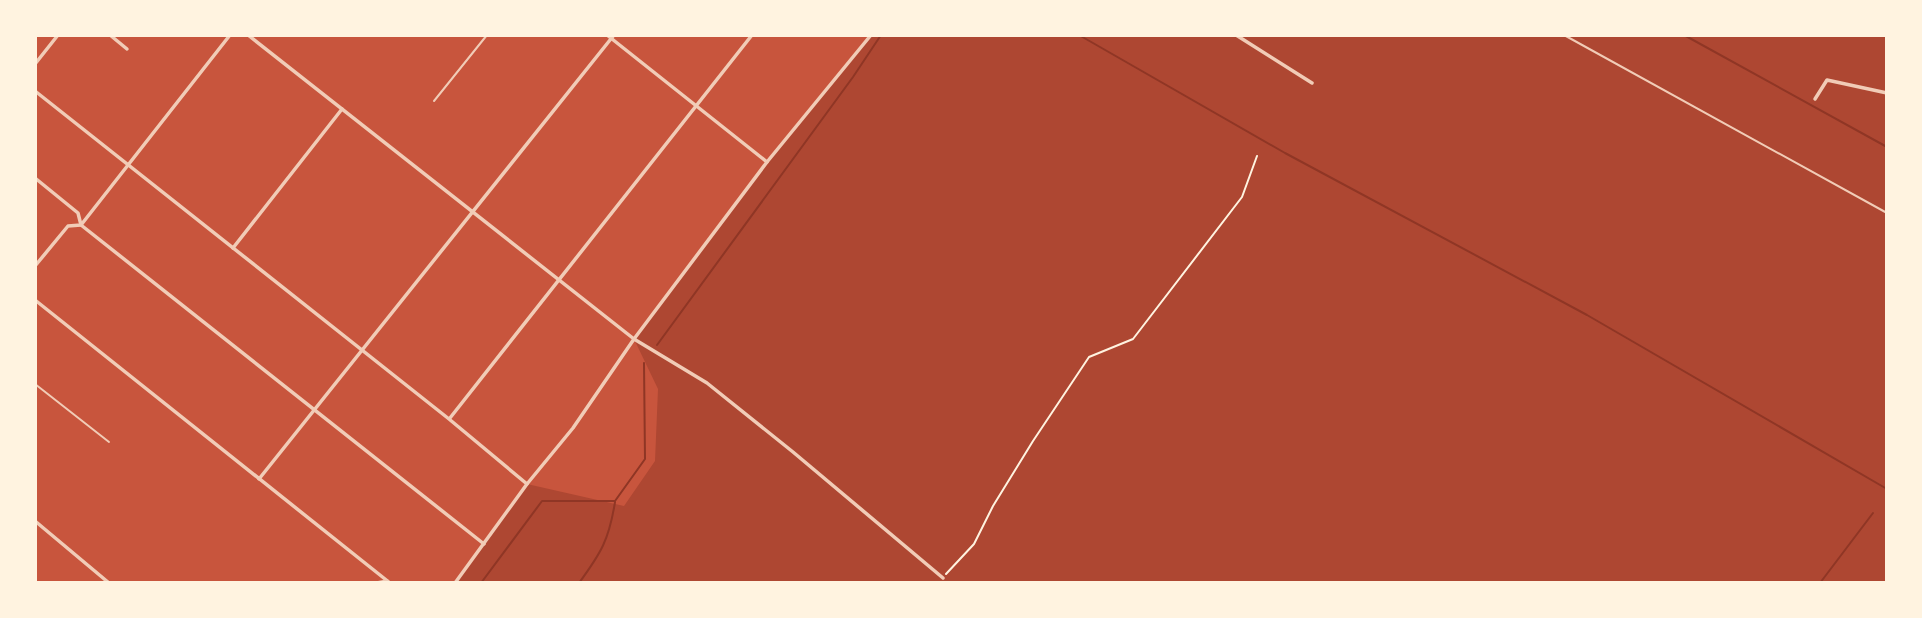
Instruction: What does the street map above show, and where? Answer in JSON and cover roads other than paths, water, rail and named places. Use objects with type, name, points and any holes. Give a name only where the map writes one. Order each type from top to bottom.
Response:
[{"type":"street","points":[[35,64],[58,35]]},
{"type":"street","points":[[110,35],[127,49]]},
{"type":"street","points":[[35,266],[68,226],[81,225],[230,35]]},
{"type":"street","points":[[248,35],[634,339],[706,383],[943,578]]},
{"type":"street","points":[[450,419],[752,35]]},
{"type":"street","points":[[456,583],[767,162],[871,35]]},
{"type":"street","points":[[1237,35],[1312,83]]},
{"type":"street","points":[[259,479],[474,212],[610,36],[767,162]]},
{"type":"street","points":[[1815,99],[1827,80],[1887,93]]},
{"type":"street","points":[[35,91],[450,419],[527,484]]},
{"type":"street","points":[[233,248],[342,109]]},
{"type":"street","points":[[35,178],[78,212],[81,225],[484,544]]},
{"type":"street","points":[[35,300],[388,582]]},
{"type":"street","points":[[35,521],[109,583]]},
{"type":"street","points":[[377,583],[388,582]]},
{"type":"lane","points":[[434,101],[487,35]]},
{"type":"lane","points":[[1564,35],[1887,213]]},
{"type":"lane","points":[[35,384],[109,442]]},
{"type":"lane","points":[[939,583],[943,578]]},
{"type":"waterway","points":[[657,345],[881,35]]},
{"type":"waterway","points":[[1079,35],[1285,153],[1587,315],[1887,489]]},
{"type":"waterway","points":[[1684,35],[1887,147]]},
{"type":"waterway","points":[[481,583],[542,501],[615,501],[645,459],[644,363]]},
{"type":"waterway","points":[[579,583],[603,545],[615,502]]},
{"type":"waterway","points":[[1820,583],[1873,513]]}]
